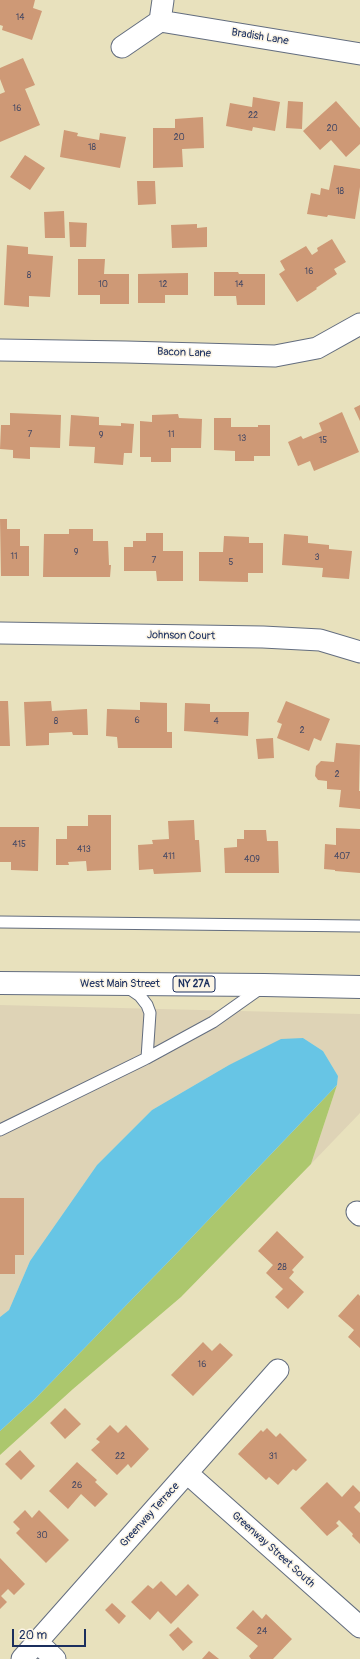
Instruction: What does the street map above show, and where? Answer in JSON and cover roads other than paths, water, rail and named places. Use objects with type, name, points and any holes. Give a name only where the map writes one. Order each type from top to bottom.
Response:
[{"type":"main road","name":"West Main Street","points":[[0,984],[360,987]]},
{"type":"street","points":[[122,47],[160,21],[163,0]]},
{"type":"street","name":"Bradish Lane","points":[[160,21],[360,54]]},
{"type":"street","name":"Bacon Lane","points":[[0,350],[275,356],[317,348],[360,324]]},
{"type":"street","name":"Johnson Court","points":[[0,633],[262,637],[320,640],[360,652]]},
{"type":"street","name":"Greenway Terrace","points":[[22,1659],[278,1370]]},
{"type":"street","name":"Greenway Street South","points":[[187,1473],[360,1627]]},
{"type":"street","points":[[37,1642],[55,1659]]},
{"type":"lane","points":[[0,922],[360,926]]},
{"type":"lane","points":[[123,984],[140,996],[147,1005],[150,1013],[147,1058]]},
{"type":"lane","points":[[0,1130],[147,1058],[213,1022],[264,985]]},
{"type":"water","points":[[303,1038],[323,1051],[338,1076],[337,1085],[35,1399],[0,1431],[0,1317],[9,1310],[30,1261],[97,1165],[152,1110],[229,1065],[281,1039]]}]
